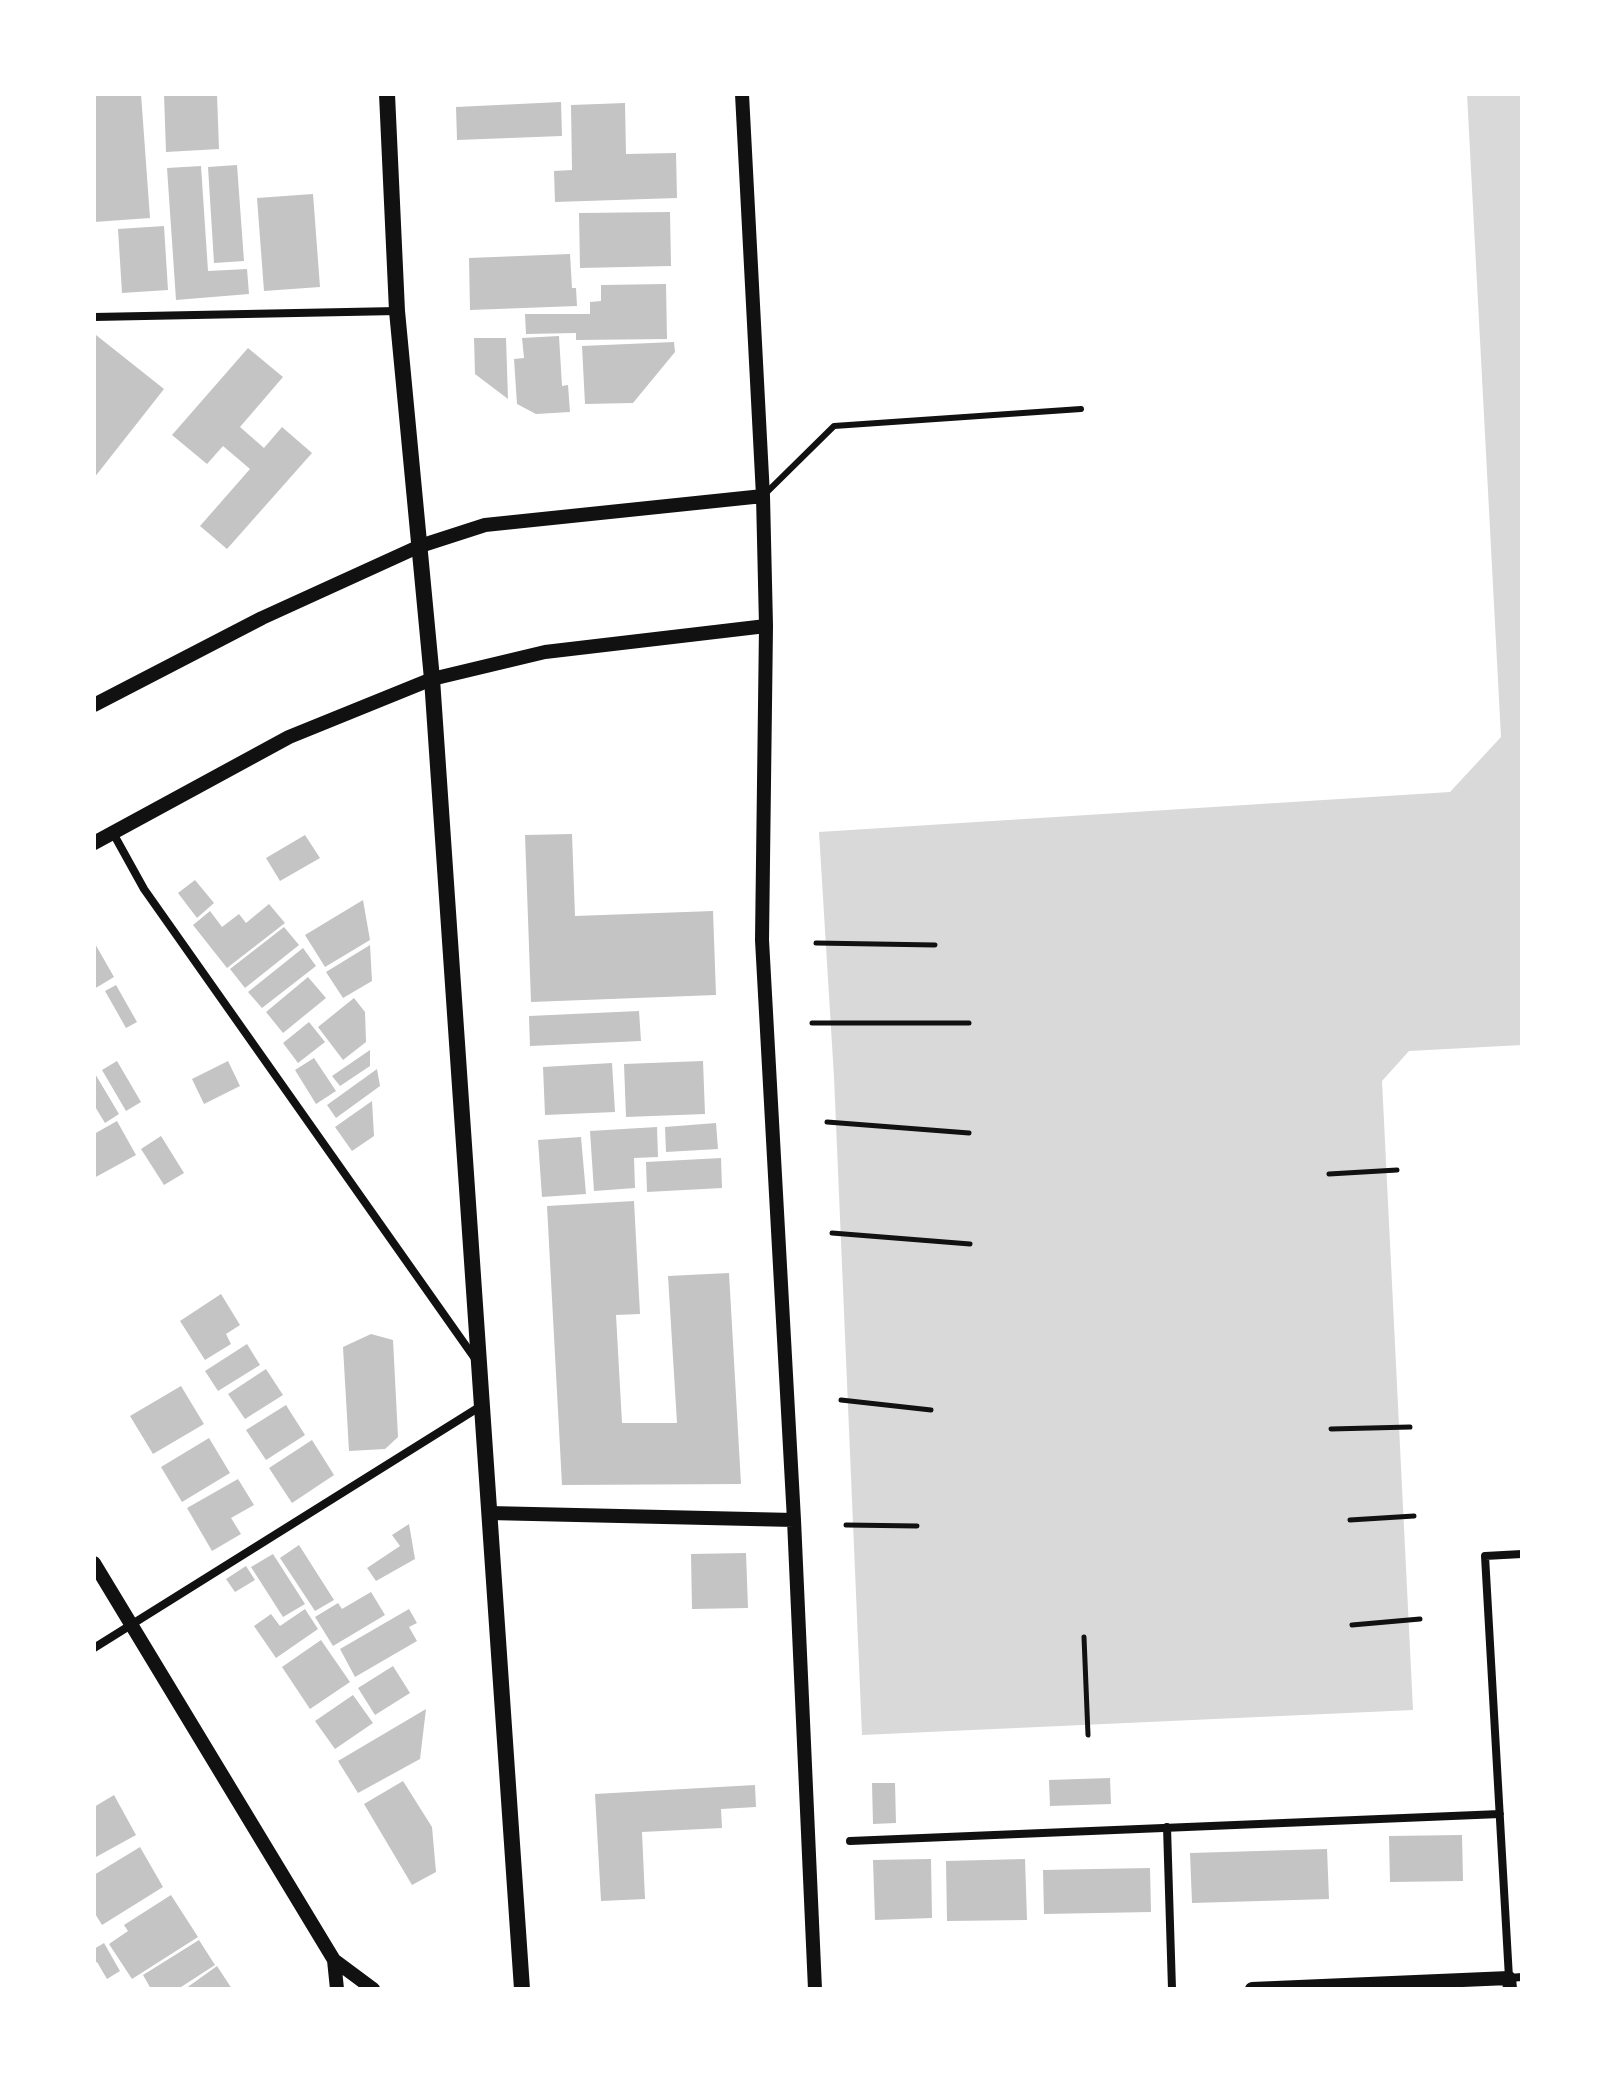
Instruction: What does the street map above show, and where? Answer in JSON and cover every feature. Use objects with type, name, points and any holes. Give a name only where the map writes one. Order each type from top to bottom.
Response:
[{"type":"main road","points":[[387,94],[397,311],[432,679],[522,1989]]},
{"type":"street","points":[[742,94],[763,496],[766,626],[762,940],[794,1520],[815,1989]]},
{"type":"street","points":[[94,317],[397,311]]},
{"type":"street","points":[[94,705],[262,618],[420,546],[485,525],[763,496]]},
{"type":"street","points":[[94,843],[289,737],[432,679],[545,652],[766,626]]},
{"type":"street","points":[[113,833],[144,889],[479,1364]]},
{"type":"street","points":[[94,1648],[482,1406]]},
{"type":"street","points":[[489,1513],[794,1520]]},
{"type":"street","points":[[1252,1989],[1514,1981],[1500,1814],[1485,1556],[1522,1554]]},
{"type":"street","points":[[94,1563],[334,1960],[373,1989]]},
{"type":"street","points":[[850,1841],[1500,1814]]},
{"type":"street","points":[[1167,1827],[1172,1989]]},
{"type":"street","points":[[334,1960],[337,1989]]},
{"type":"lane","points":[[763,496],[834,426],[1081,409]]},
{"type":"path","points":[[816,943],[935,945]]},
{"type":"path","points":[[812,1023],[969,1023]]},
{"type":"path","points":[[827,1122],[969,1133]]},
{"type":"path","points":[[1329,1174],[1397,1170]]},
{"type":"path","points":[[832,1233],[970,1244]]},
{"type":"path","points":[[841,1400],[931,1410]]},
{"type":"path","points":[[1331,1429],[1410,1427]]},
{"type":"path","points":[[1350,1520],[1414,1516]]},
{"type":"path","points":[[846,1525],[917,1526]]},
{"type":"path","points":[[1352,1625],[1420,1619]]},
{"type":"path","points":[[1084,1637],[1088,1735]]},
{"type":"shaded area","points":[[1467,94],[1522,94],[1522,1045],[1409,1051],[1382,1081],[1413,1710],[862,1735],[834,1077],[819,832],[1450,792],[1501,737]]},
{"type":"building","points":[[94,94],[141,94],[150,218],[94,222]]},
{"type":"building","points":[[164,94],[217,94],[219,149],[166,152]]},
{"type":"building","points":[[561,102],[562,136],[457,140],[456,107]]},
{"type":"building","points":[[625,103],[626,154],[676,153],[677,198],[555,202],[554,171],[572,170],[571,105]]},
{"type":"building","points":[[237,165],[244,261],[214,263],[208,167]]},
{"type":"building","points":[[201,166],[208,271],[247,269],[249,294],[176,300],[167,168]]},
{"type":"building","points":[[313,194],[320,287],[264,291],[257,198]]},
{"type":"building","points":[[670,212],[671,266],[580,268],[579,213]]},
{"type":"building","points":[[164,226],[168,290],[122,293],[118,229]]},
{"type":"building","points":[[570,254],[572,288],[576,288],[577,306],[470,310],[469,258]]},
{"type":"building","points":[[666,284],[667,339],[576,340],[576,333],[526,334],[525,314],[590,314],[590,302],[601,301],[601,285]]},
{"type":"building","points":[[96,335],[164,389],[94,478],[94,337]]},
{"type":"building","points":[[559,336],[562,386],[568,385],[570,412],[536,414],[517,404],[514,359],[524,358],[522,338]]},
{"type":"building","points":[[474,338],[506,338],[508,399],[475,374]]},
{"type":"building","points":[[674,342],[675,352],[633,403],[585,404],[582,346]]},
{"type":"building","points":[[248,348],[283,377],[240,427],[264,448],[282,427],[312,453],[227,549],[200,526],[250,469],[223,446],[207,464],[172,435]]},
{"type":"building","points":[[572,834],[575,916],[713,911],[716,995],[531,1002],[525,835]]},
{"type":"building","points":[[305,835],[320,858],[280,881],[266,858]]},
{"type":"building","points":[[195,880],[214,903],[197,918],[178,893]]},
{"type":"building","points":[[363,900],[370,940],[325,967],[305,935]]},
{"type":"building","points":[[269,904],[285,923],[227,968],[193,925],[210,911],[222,927],[239,914],[246,923]]},
{"type":"building","points":[[284,927],[299,945],[245,988],[230,969]]},
{"type":"building","points":[[94,942],[114,977],[94,989]]},
{"type":"building","points":[[370,945],[372,981],[343,998],[326,972]]},
{"type":"building","points":[[303,948],[316,966],[262,1008],[248,992]]},
{"type":"building","points":[[308,977],[326,998],[283,1033],[266,1012]]},
{"type":"building","points":[[116,985],[137,1022],[126,1028],[105,991]]},
{"type":"building","points":[[354,998],[365,1012],[366,1042],[343,1060],[318,1027]]},
{"type":"building","points":[[639,1011],[641,1041],[530,1046],[529,1016]]},
{"type":"building","points":[[309,1022],[325,1042],[298,1063],[283,1043]]},
{"type":"building","points":[[370,1050],[370,1066],[340,1086],[332,1076]]},
{"type":"building","points":[[314,1058],[336,1091],[316,1104],[295,1070]]},
{"type":"building","points":[[117,1061],[141,1102],[126,1111],[102,1070]]},
{"type":"building","points":[[228,1061],[240,1086],[204,1104],[192,1079]]},
{"type":"building","points":[[703,1061],[705,1114],[626,1117],[624,1064]]},
{"type":"building","points":[[612,1063],[615,1112],[545,1115],[543,1067]]},
{"type":"building","points":[[377,1069],[380,1086],[336,1118],[327,1105]]},
{"type":"building","points":[[94,1072],[119,1114],[105,1123],[94,1105]]},
{"type":"building","points":[[372,1101],[374,1136],[352,1151],[335,1127]]},
{"type":"building","points":[[117,1121],[136,1155],[94,1178],[94,1134]]},
{"type":"building","points":[[716,1123],[718,1149],[666,1152],[665,1127]]},
{"type":"building","points":[[657,1127],[658,1157],[634,1158],[635,1188],[594,1191],[590,1131]]},
{"type":"building","points":[[161,1136],[184,1173],[164,1185],[141,1149]]},
{"type":"building","points":[[581,1137],[586,1194],[542,1197],[538,1140]]},
{"type":"building","points":[[721,1158],[722,1188],[647,1192],[646,1162]]},
{"type":"building","points":[[634,1201],[640,1314],[616,1315],[622,1423],[677,1423],[668,1276],[729,1273],[741,1484],[562,1485],[547,1206]]},
{"type":"building","points":[[221,1294],[240,1325],[226,1334],[231,1344],[205,1360],[180,1321]]},
{"type":"building","points":[[371,1334],[393,1340],[398,1437],[385,1449],[349,1451],[343,1347]]},
{"type":"building","points":[[247,1344],[260,1365],[218,1391],[205,1371]]},
{"type":"building","points":[[266,1369],[283,1395],[245,1419],[228,1394]]},
{"type":"building","points":[[181,1386],[204,1424],[153,1454],[130,1416]]},
{"type":"building","points":[[286,1405],[305,1435],[266,1460],[246,1430]]},
{"type":"building","points":[[209,1438],[230,1473],[182,1502],[161,1467]]},
{"type":"building","points":[[312,1440],[334,1475],[292,1503],[269,1468]]},
{"type":"building","points":[[238,1479],[254,1505],[231,1518],[241,1534],[212,1551],[187,1508]]},
{"type":"building","points":[[409,1524],[415,1559],[376,1581],[367,1568],[400,1546],[392,1535]]},
{"type":"building","points":[[299,1545],[334,1600],[315,1611],[280,1558]]},
{"type":"building","points":[[746,1553],[748,1608],[692,1609],[691,1554]]},
{"type":"building","points":[[273,1554],[305,1604],[283,1617],[251,1567]]},
{"type":"building","points":[[246,1566],[255,1580],[235,1592],[226,1579]]},
{"type":"building","points":[[371,1592],[385,1615],[333,1646],[315,1617],[338,1603],[342,1609]]},
{"type":"building","points":[[305,1609],[318,1629],[276,1658],[254,1626],[271,1614],[280,1626]]},
{"type":"building","points":[[409,1609],[417,1623],[409,1627],[417,1641],[355,1677],[340,1649]]},
{"type":"building","points":[[321,1640],[350,1682],[310,1709],[282,1667]]},
{"type":"building","points":[[393,1666],[410,1693],[375,1715],[358,1688]]},
{"type":"building","points":[[353,1695],[373,1723],[335,1749],[315,1721]]},
{"type":"building","points":[[426,1709],[420,1759],[358,1793],[338,1761]]},
{"type":"building","points":[[1110,1778],[1111,1804],[1050,1806],[1049,1780]]},
{"type":"building","points":[[403,1781],[432,1827],[436,1872],[412,1885],[364,1804]]},
{"type":"building","points":[[872,1783],[895,1783],[896,1823],[873,1824]]},
{"type":"building","points":[[755,1785],[756,1807],[721,1809],[722,1828],[642,1832],[645,1899],[601,1901],[595,1794]]},
{"type":"building","points":[[114,1795],[136,1835],[96,1857],[94,1807]]},
{"type":"building","points":[[1462,1835],[1463,1881],[1390,1882],[1389,1836]]},
{"type":"building","points":[[140,1847],[163,1887],[102,1925],[94,1912],[94,1875]]},
{"type":"building","points":[[1327,1849],[1329,1899],[1192,1903],[1190,1853]]},
{"type":"building","points":[[931,1859],[932,1918],[875,1920],[873,1860]]},
{"type":"building","points":[[1025,1859],[1027,1920],[947,1921],[946,1861]]},
{"type":"building","points":[[1150,1868],[1151,1912],[1044,1914],[1043,1870]]},
{"type":"building","points":[[171,1895],[198,1937],[132,1979],[109,1944],[128,1931],[124,1925]]},
{"type":"building","points":[[199,1940],[215,1965],[178,1989],[151,1989],[143,1975]]},
{"type":"building","points":[[104,1943],[120,1971],[107,1979],[97,1962],[94,1963],[94,1949]]},
{"type":"building","points":[[217,1966],[232,1989],[185,1989]]}]
